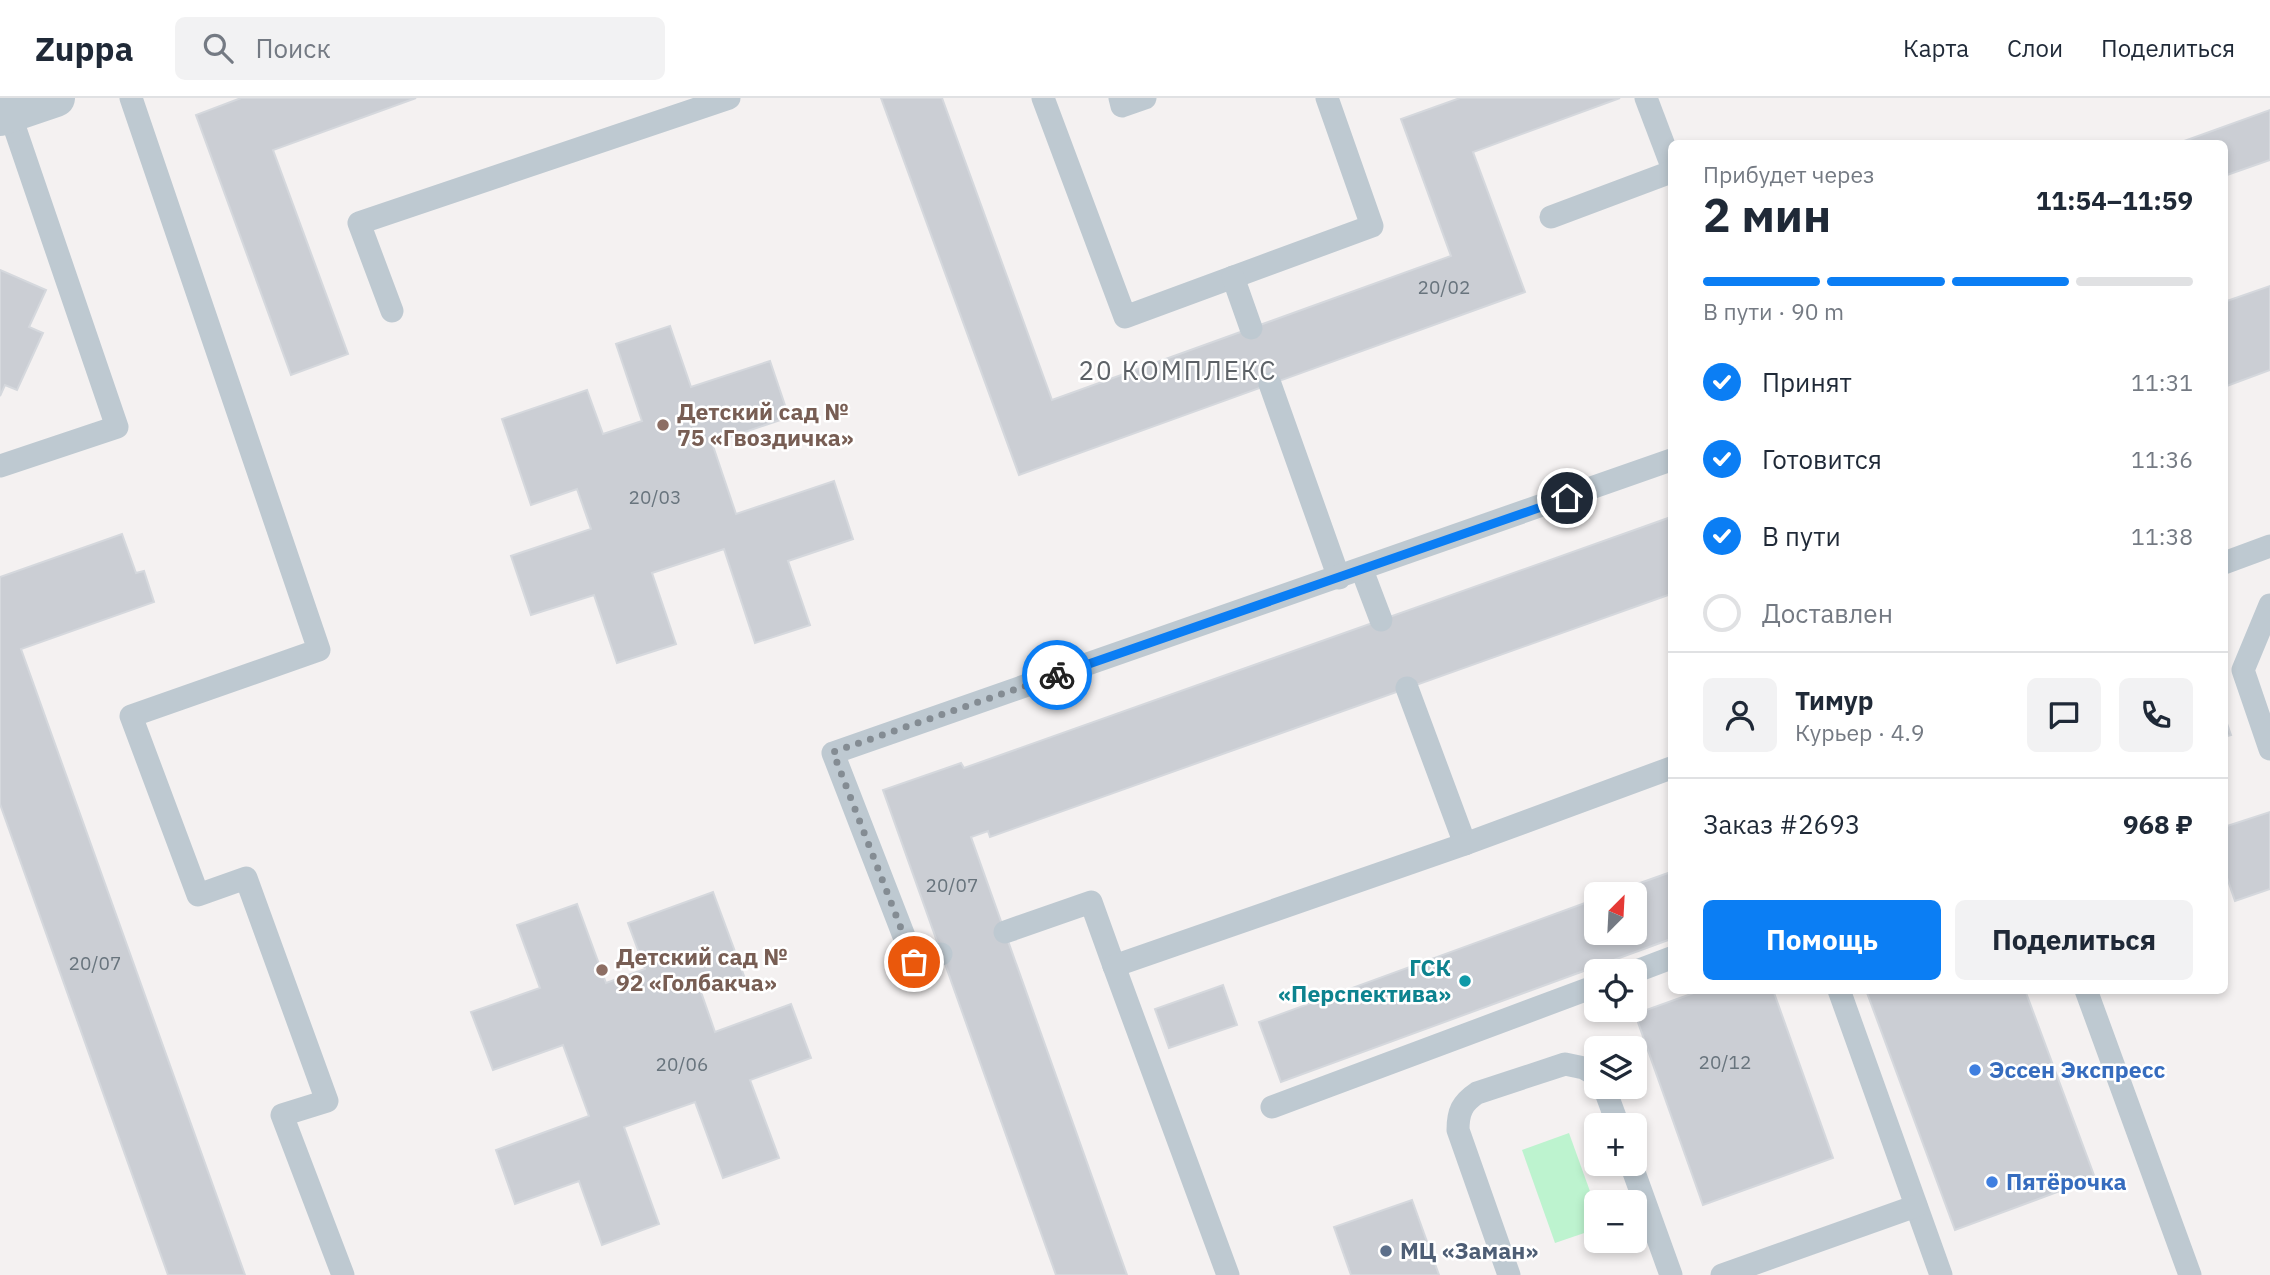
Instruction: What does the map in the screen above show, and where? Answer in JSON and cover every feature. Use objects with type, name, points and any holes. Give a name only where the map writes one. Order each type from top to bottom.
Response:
[{"type":"street","points":[[5,116],[56,98]]},
{"type":"lane","points":[[131,98],[319,650],[131,716],[198,895],[246,878],[327,1101],[282,1115],[343,1275]]},
{"type":"lane","points":[[392,311],[359,223],[694,104],[729,98]]},
{"type":"lane","points":[[1042,98],[1125,317],[1372,226],[1326,98]]},
{"type":"lane","points":[[1120,98],[1122,106],[1145,98]]},
{"type":"lane","points":[[1646,98],[1668,156]]},
{"type":"lane","points":[[0,466],[117,427],[5,116]]},
{"type":"lane","points":[[1551,217],[1668,173]]},
{"type":"lane","points":[[1233,277],[1251,328]]},
{"type":"lane","points":[[1270,384],[1339,578]]},
{"type":"lane","points":[[941,954],[914,962],[825,755],[1362,570],[1668,461]]},
{"type":"lane","points":[[2228,562],[2270,546]]},
{"type":"lane","points":[[1362,570],[1381,620]]},
{"type":"lane","points":[[2270,605],[2243,670],[2270,749]]},
{"type":"lane","points":[[1407,688],[1465,844]]},
{"type":"lane","points":[[1114,966],[1465,844],[1668,769]]},
{"type":"lane","points":[[1005,932],[1091,902],[1228,1275]]},
{"type":"lane","points":[[1647,967],[1668,959]]},
{"type":"lane","points":[[1272,1107],[1584,990]]},
{"type":"lane","points":[[1840,994],[1941,1275]]},
{"type":"lane","points":[[2087,994],[2190,1275]]},
{"type":"lane","points":[[1509,1275],[1458,1130],[1458,1116],[1467,1100],[1477,1093],[1555,1066],[1574,1065],[1584,1070]]},
{"type":"lane","points":[[1636,1176],[1671,1275]]},
{"type":"lane","points":[[1722,1275],[1916,1206]]},
{"type":"green space","points":[[1569,1133],[1590,1190],[1584,1190],[1584,1233],[1555,1243],[1522,1150]]},
{"type":"building","points":[[241,98],[416,98],[273,150],[348,354],[291,375],[196,115]]},
{"type":"building","points":[[881,98],[942,98],[1052,400],[1451,256],[1401,119],[1460,98],[1620,98],[1473,152],[1525,292],[1019,475]]},
{"type":"building","points":[[2270,110],[2270,160],[2228,175],[2228,140],[2187,140]]},
{"type":"building","points":[[0,270],[46,290],[29,327],[43,333],[17,390],[5,385],[0,396]]},
{"type":"building","points":[[2270,286],[2270,370],[2228,386],[2228,301]]},
{"type":"building","points":[[670,326],[691,387],[770,361],[789,417],[712,443],[736,514],[834,481],[853,539],[788,561],[810,625],[755,643],[724,549],[652,573],[676,644],[617,663],[594,595],[531,615],[511,556],[591,529],[577,489],[531,505],[502,419],[587,390],[603,434],[642,421],[616,344]]},
{"type":"building","points":[[1668,518],[1668,595],[990,837],[988,831],[971,837],[1127,1275],[1056,1275],[883,790],[961,763],[964,768]]},
{"type":"building","points":[[122,534],[136,573],[144,571],[154,602],[21,649],[245,1275],[168,1275],[0,804],[0,577]]},
{"type":"building","points":[[2270,812],[2270,889],[2235,901],[2228,881],[2228,826]]},
{"type":"building","name":"ГСК «Перспектива»","points":[[1668,873],[1668,940],[1616,959],[1584,959],[1584,971],[1281,1082],[1259,1022],[1584,903],[1584,945],[1647,945],[1647,882],[1643,882]]},
{"type":"building","points":[[713,892],[744,976],[701,992],[715,1032],[791,1004],[811,1058],[750,1080],[779,1158],[723,1178],[695,1102],[624,1127],[659,1224],[602,1245],[579,1181],[515,1204],[496,1150],[589,1116],[563,1045],[493,1070],[471,1012],[540,988],[517,925],[577,904],[606,983],[645,969],[628,923]]},
{"type":"building","points":[[1223,985],[1237,1025],[1169,1048],[1155,1009]]},
{"type":"building","points":[[1691,994],[1774,994],[1833,1158],[1703,1205],[1647,1048],[1647,1036],[1643,1036],[1638,1022],[1647,1022],[1647,1010]]},
{"type":"building","points":[[1867,994],[2026,994],[2095,1178],[1955,1230]]},
{"type":"building","name":"МЦ «Заман»","points":[[1412,1200],[1439,1275],[1351,1275],[1334,1227]]},
{"type":"way so far","points":[[914,962],[833,752],[1057,675]]},
{"type":"place","name":"Детский сад № 75 «Гвоздичка»","points":[[663,425]]},
{"type":"place","name":"Детский сад № 92 «Голбакча»","points":[[602,970]]},
{"type":"place","name":"ГСК «Перспектива»","points":[[1465,981]]},
{"type":"place","name":"Эссен Экспресс","points":[[1975,1070]]},
{"type":"place","name":"Пятёрочка","points":[[1992,1182]]},
{"type":"place","name":"МЦ «Заман»","points":[[1386,1251]]},
{"type":"district","name":"20 КОМПЛЕКС","points":[[1178,371]]},
{"type":"route","points":[[1057,675],[1567,498]]}]
